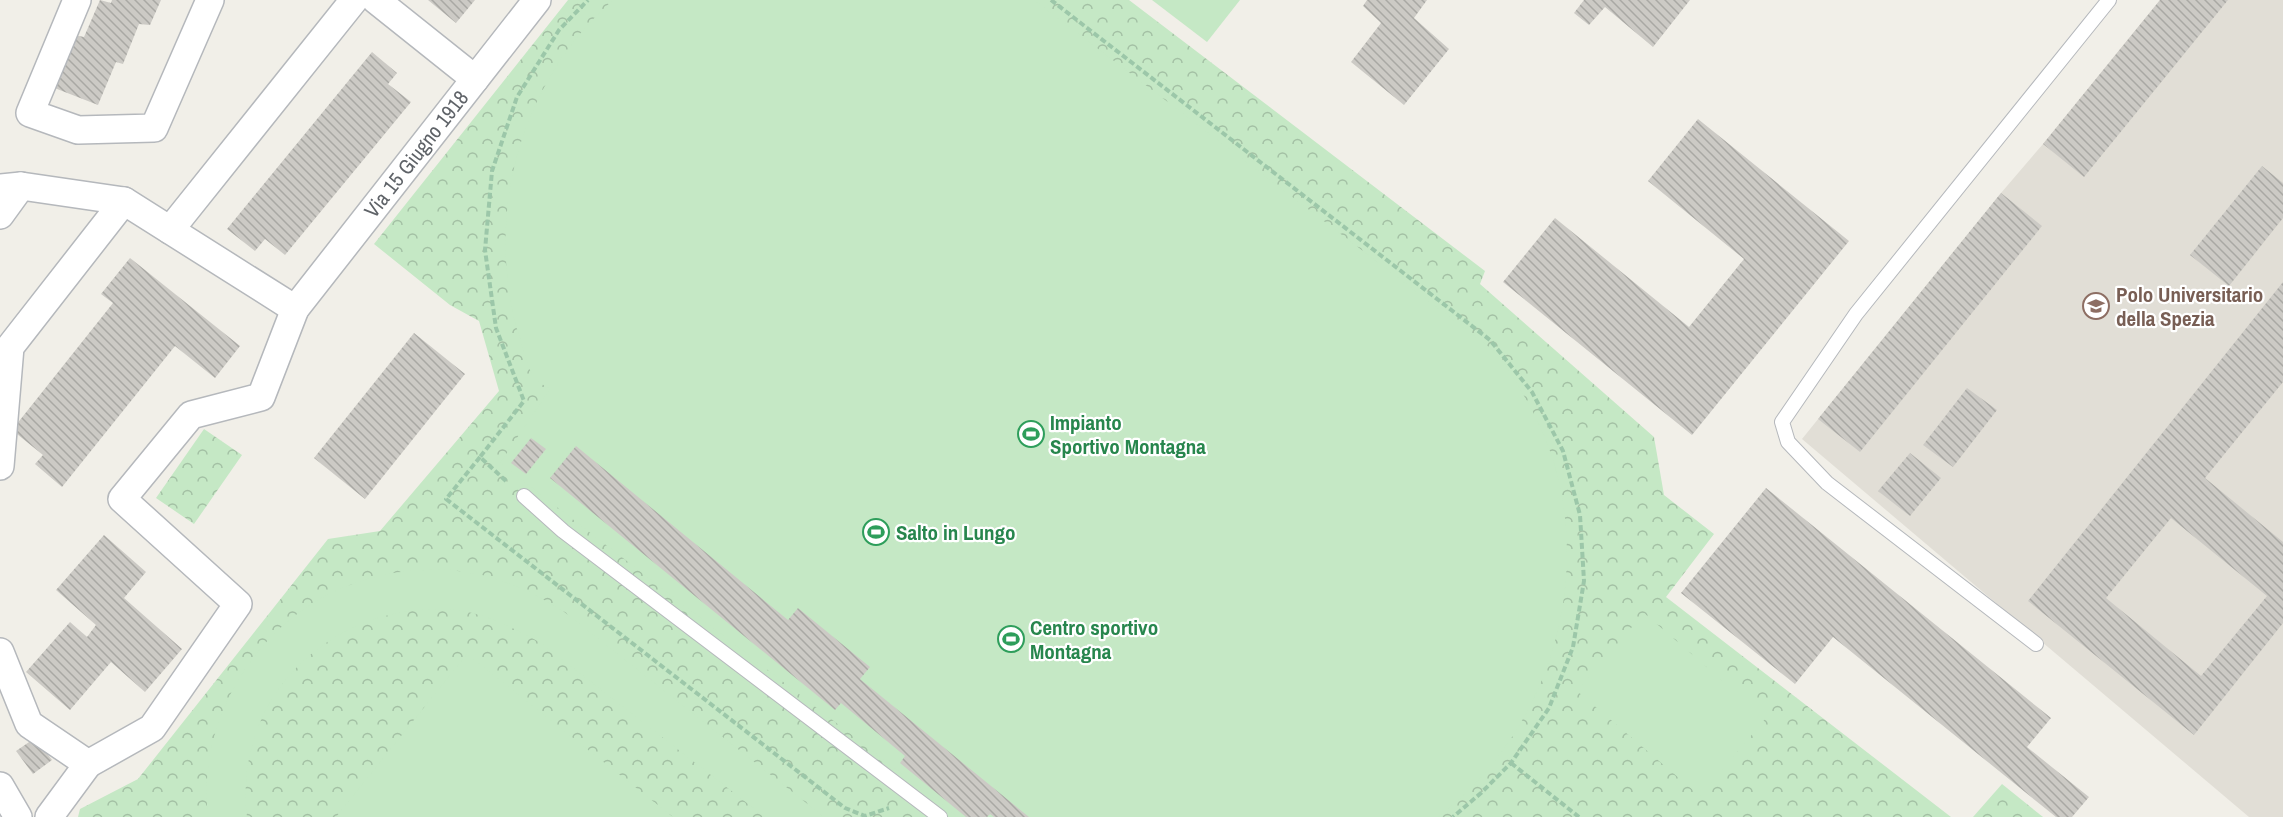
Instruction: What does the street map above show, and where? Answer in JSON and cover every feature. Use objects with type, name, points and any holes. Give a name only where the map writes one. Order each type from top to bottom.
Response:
[{"type":"street","points":[[77,0],[30,113],[78,130],[154,128],[210,0]]},
{"type":"street","points":[[170,230],[354,0]]},
{"type":"street","points":[[376,0],[475,79]]},
{"type":"street","name":"Via 15 Giugno 1918","points":[[88,764],[152,728],[238,604],[122,499],[191,415],[261,397],[295,309],[537,0]]},
{"type":"street","points":[[0,215],[11,187],[124,201],[295,309]]},
{"type":"street","points":[[0,466],[10,347],[124,201]]},
{"type":"street","points":[[0,652],[29,724],[88,764],[49,817]]},
{"type":"street","points":[[0,786],[18,817]]},
{"type":"lane","points":[[2036,644],[1827,483],[1788,442],[1782,422],[1856,314],[2109,0]]},
{"type":"lane","points":[[524,496],[563,531],[940,817]]},
{"type":"path","points":[[588,0],[559,30],[517,96],[492,171],[485,250],[496,328],[524,401],[446,499],[845,808],[865,816],[916,799]]},
{"type":"path","points":[[1051,0],[1490,340],[1532,392],[1563,451],[1580,515],[1584,581],[1573,647],[1549,708],[1511,763],[1453,817]]},
{"type":"path","points":[[480,458],[500,476]]},
{"type":"path","points":[[1511,763],[1579,817]]},
{"type":"shaded area","name":"Polo Universitario della Spezia","points":[[2160,0],[2283,0],[2283,817],[2249,817],[1802,439]]},
{"type":"green space","name":"Impianto Sportivo Montagna","points":[[568,0],[1129,0],[1485,271],[1480,284],[1654,437],[1664,495],[1714,534],[1666,597],[1951,817],[78,817],[80,809],[138,779],[328,539],[380,531],[499,391],[479,321],[450,305],[374,244]]},
{"type":"green space","name":"Impianto Sportivo Montagna","points":[[613,0],[1034,0],[1498,354],[1530,407],[1554,463],[1564,512],[1567,561],[1562,610],[1550,658],[1531,703],[1506,746],[1475,784],[1438,817],[958,817],[500,463],[550,389],[532,375],[512,308],[505,244],[514,166],[541,93],[561,59],[585,28]]},
{"type":"green space","points":[[1152,0],[1240,0],[1207,42]]},
{"type":"green space","points":[[204,429],[242,455],[194,524],[156,498]]},
{"type":"green space","points":[[446,569],[488,576],[527,590],[563,611],[824,817],[765,817],[541,643],[506,625],[482,616],[443,609],[401,612],[361,624],[326,643],[296,668],[272,699],[255,735],[247,774],[247,817],[208,817],[207,778],[213,740],[226,704],[244,671],[268,641],[296,615],[328,595],[364,580],[395,573]]},
{"type":"green space","points":[[1644,613],[1766,718],[1700,796],[1577,691]]},
{"type":"green space","points":[[467,654],[673,817],[336,817]]},
{"type":"green space","points":[[2002,784],[2043,817],[1973,817]]},
{"type":"building","points":[[100,0],[111,3],[112,0],[161,0],[150,25],[139,24],[123,64],[116,62],[98,105],[52,87],[74,35],[84,37]]},
{"type":"building","points":[[428,0],[475,0],[456,23]]},
{"type":"building","points":[[1367,0],[1427,0],[1414,18],[1449,49],[1404,105],[1351,62],[1381,23],[1363,6]]},
{"type":"building","points":[[1584,0],[1690,0],[1653,47],[1605,7],[1589,25],[1574,13]]},
{"type":"building","points":[[2160,0],[2228,0],[2084,177],[2043,144]]},
{"type":"building","points":[[372,52],[397,73],[388,84],[411,102],[285,255],[265,239],[255,251],[227,229]]},
{"type":"building","points":[[1698,119],[1849,241],[1692,435],[1503,282],[1555,218],[1689,327],[1744,259],[1648,181]]},
{"type":"building","points":[[2262,166],[2283,183],[2283,218],[2229,286],[2190,255]]},
{"type":"building","points":[[2001,193],[2042,226],[1860,452],[1818,419]]},
{"type":"building","points":[[130,258],[240,346],[215,378],[175,346],[62,487],[35,464],[43,455],[12,430],[113,303],[101,294]]},
{"type":"building","points":[[2283,282],[2283,382],[2205,478],[2283,542],[2283,623],[2194,735],[2028,601]],"holes":[[[2171,518],[2267,596],[2201,676],[2106,598]]]},
{"type":"building","points":[[414,333],[465,374],[365,499],[314,458]]},
{"type":"building","points":[[1967,388],[1997,410],[1953,467],[1923,445]]},
{"type":"building","points":[[531,438],[546,449],[526,474],[511,463]]},
{"type":"building","points":[[576,446],[788,620],[798,608],[870,667],[860,679],[1029,817],[994,817],[990,814],[987,817],[966,817],[900,763],[905,756],[841,703],[835,710],[550,478]]},
{"type":"building","points":[[1910,453],[1941,478],[1910,516],[1878,491]]},
{"type":"building","points":[[1766,488],[2051,718],[2027,747],[2089,797],[2072,817],[2056,817],[1833,637],[1795,684],[1681,593]]},
{"type":"building","points":[[104,535],[146,572],[124,598],[182,649],[145,692],[111,662],[70,710],[26,672],[70,622],[87,637],[96,625],[56,590]]},
{"type":"building","points":[[35,738],[52,760],[33,774],[16,751]]},
{"type":"place","name":"Polo Universitario della Spezia","points":[[2096,306]]},
{"type":"place","name":"Impianto Sportivo Montagna","points":[[1031,434]]},
{"type":"place","name":"Salto in Lungo","points":[[876,532]]},
{"type":"place","name":"Centro sportivo Montagna","points":[[1011,639]]}]
